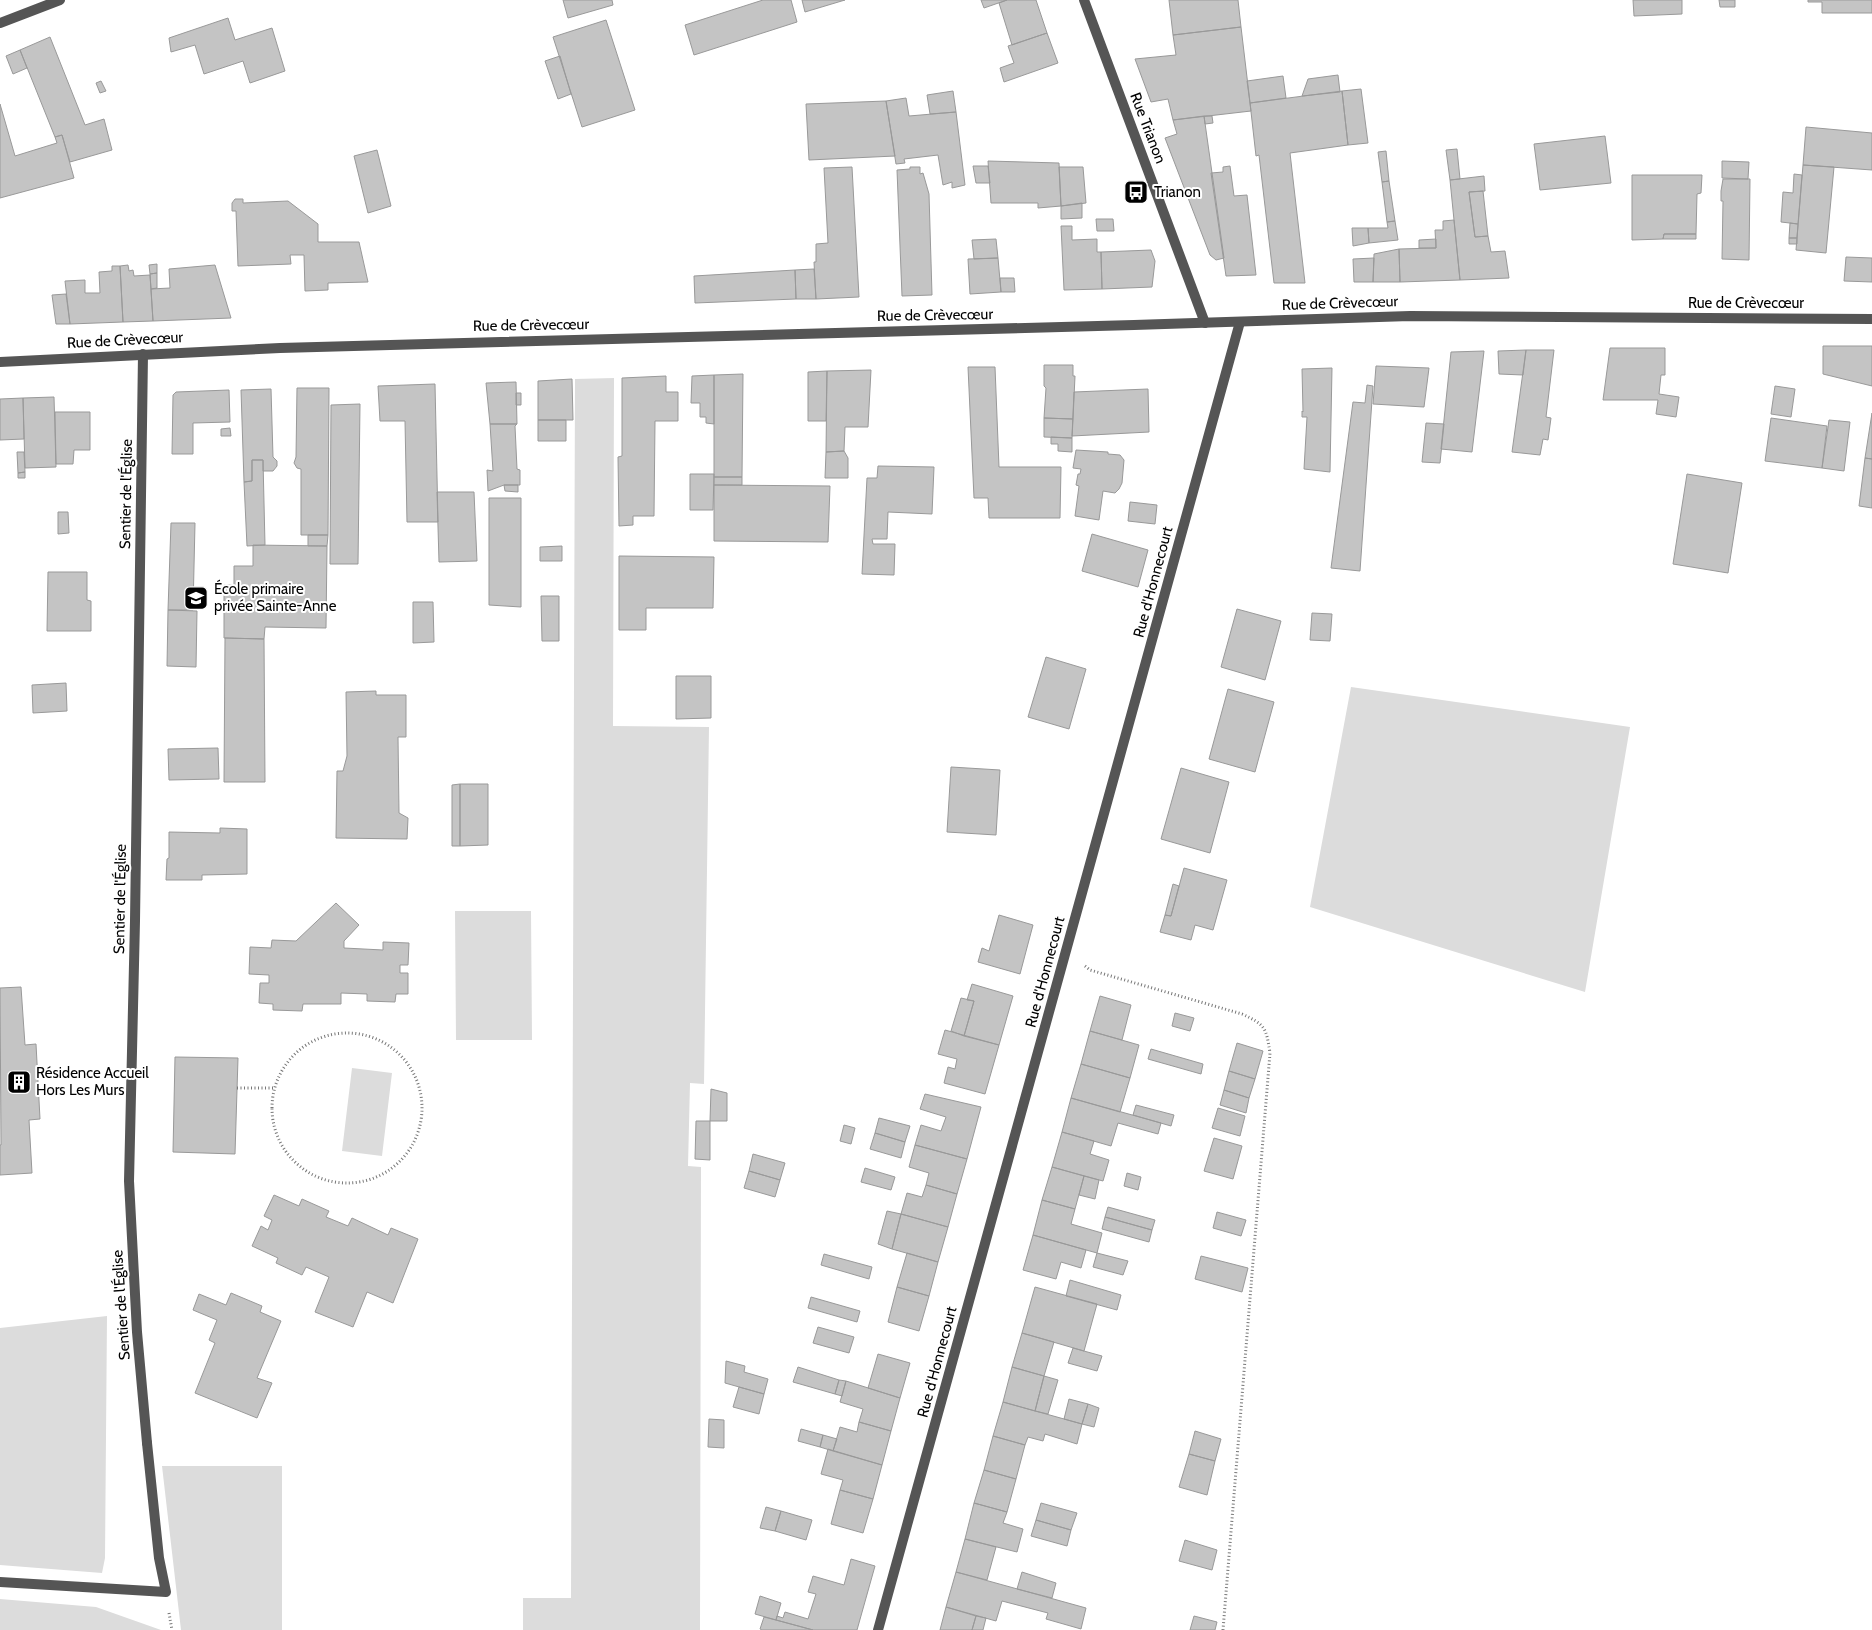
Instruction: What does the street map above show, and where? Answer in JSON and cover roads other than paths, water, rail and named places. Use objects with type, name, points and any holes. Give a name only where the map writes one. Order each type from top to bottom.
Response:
[{"type":"street","points":[[0,23],[60,0]]},
{"type":"street","name":"Rue Trianon","points":[[1084,0],[1205,323]]},
{"type":"street","name":"Rue de Crèvecœur","points":[[0,362],[142,354],[489,341],[1470,315],[1872,319]]},
{"type":"street","name":"Rue d'Honnecourt","points":[[878,1630],[1240,322]]},
{"type":"street","name":"Sentier de l'Église","points":[[0,1582],[166,1592],[160,1558],[147,1443],[137,1332],[129,1181],[142,354]]},
{"type":"place","name":"Trianon","points":[[1136,192]]},
{"type":"place","name":"École primaire privée Sainte-Anne","points":[[196,598]]},
{"type":"place","name":"Résidence Accueil Hors Les Murs","points":[[19,1082]]}]
